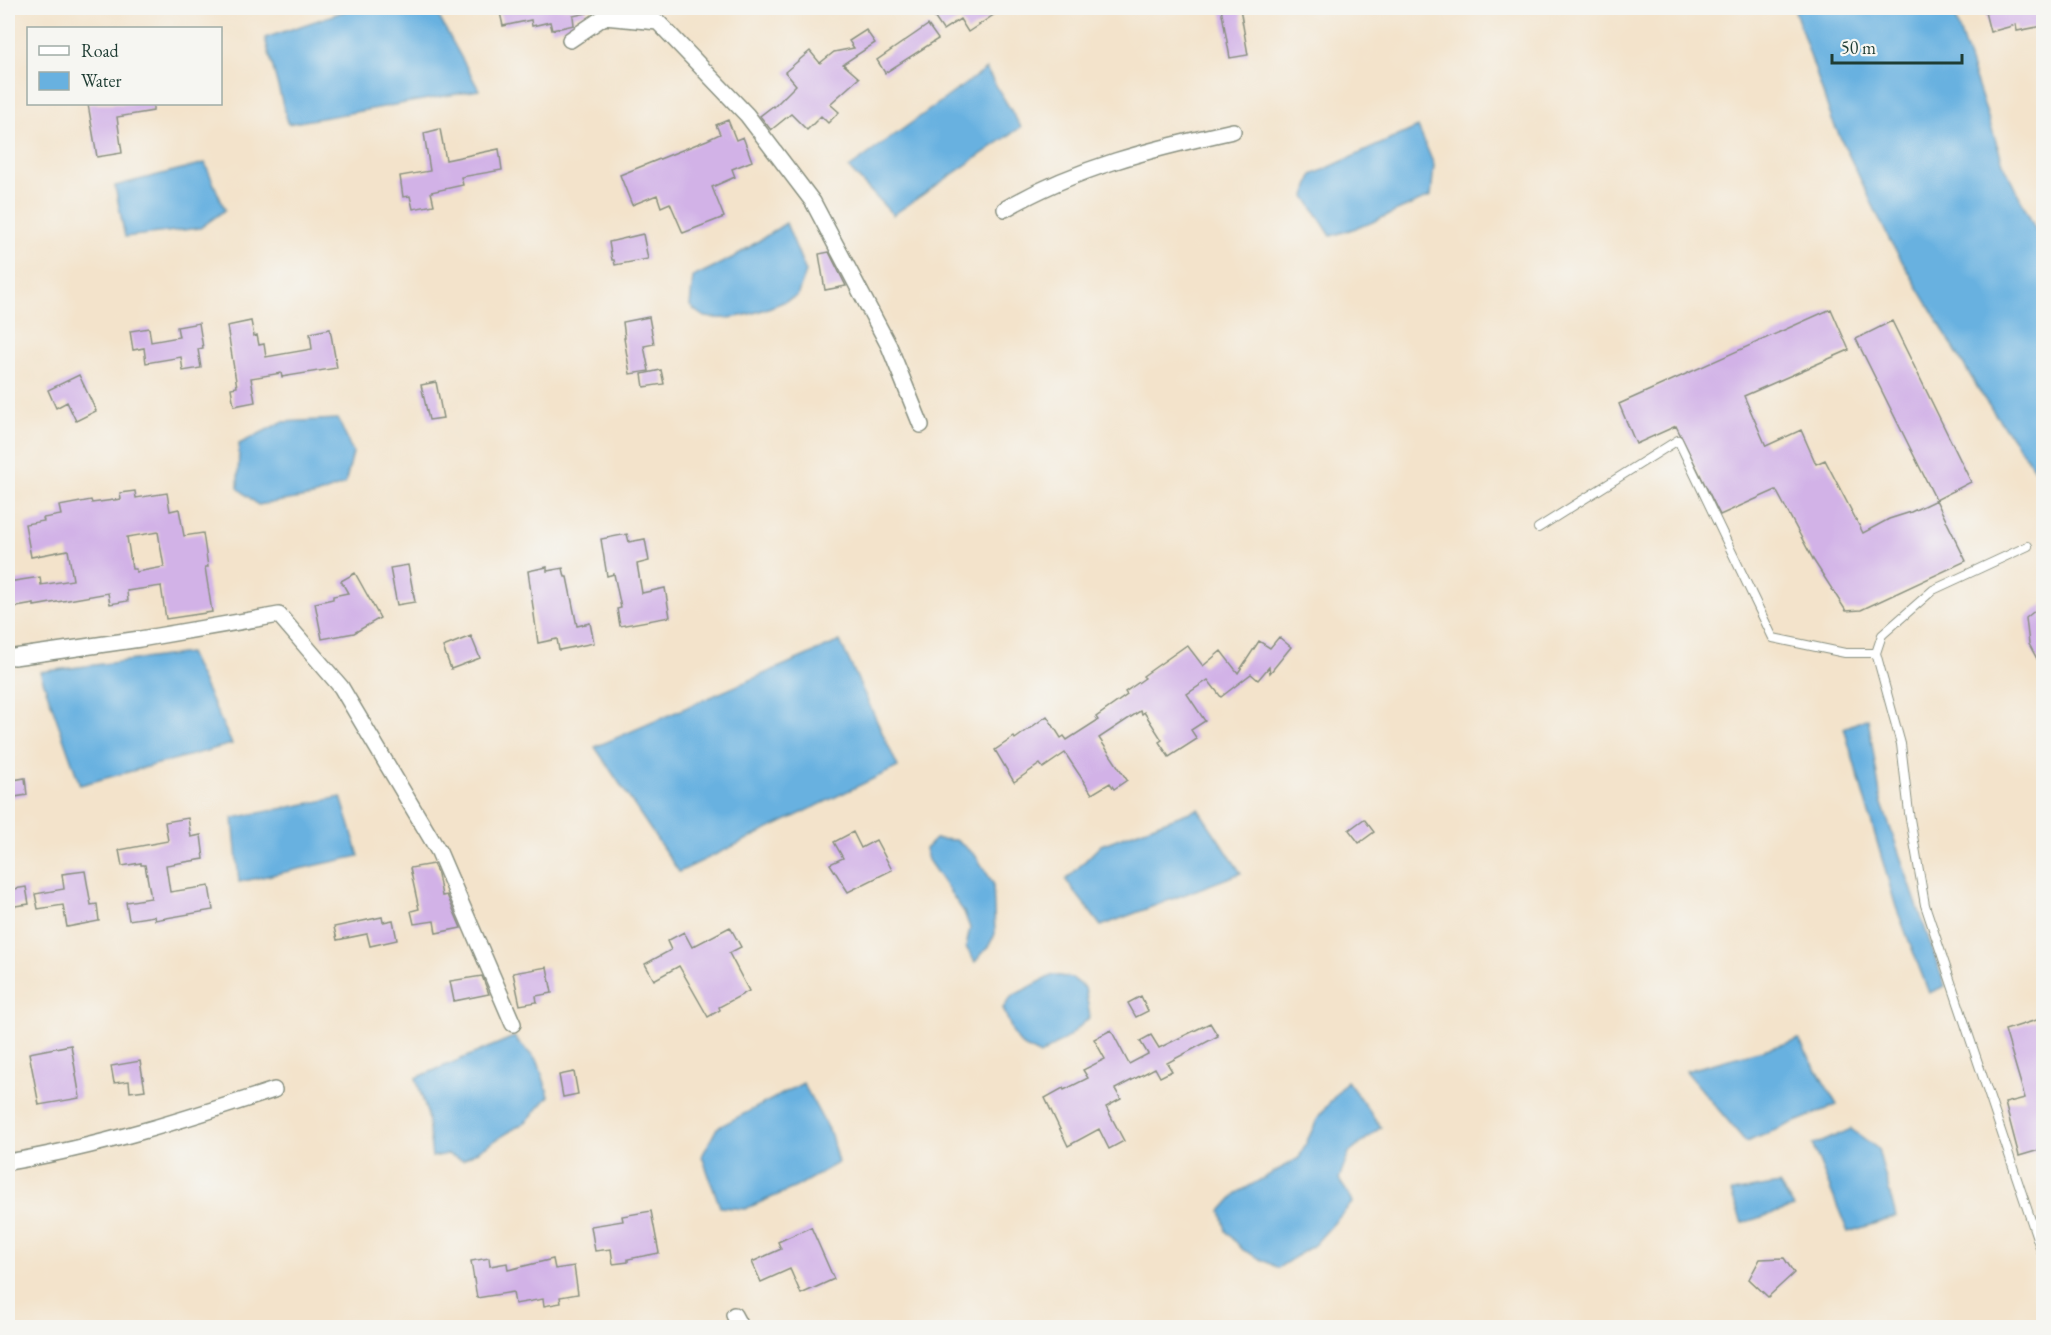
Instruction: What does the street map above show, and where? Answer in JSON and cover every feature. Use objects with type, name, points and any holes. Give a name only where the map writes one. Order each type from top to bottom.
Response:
[{"type":"street","points":[[570,40],[604,17],[658,22],[747,115],[813,202],[889,346],[921,425]]},
{"type":"street","points":[[1005,209],[1033,193],[1083,172],[1138,153],[1233,131]]},
{"type":"street","points":[[14,657],[140,639],[279,615],[341,687],[439,852],[513,1024]]},
{"type":"street","points":[[8,1161],[57,1154],[124,1137],[274,1090]]},
{"type":"lane","points":[[1538,528],[1678,441],[1773,638],[1845,654],[1876,653]]},
{"type":"lane","points":[[2028,546],[1933,590],[1882,635],[1876,653],[1901,744],[1925,905],[2043,1259]]},
{"type":"water","points":[[354,8],[434,8],[479,90],[288,124],[265,38]]},
{"type":"water","points":[[1794,8],[1952,8],[2003,163],[2043,245],[2043,481],[1985,400],[1890,241],[1832,120]]},
{"type":"water","points":[[986,69],[1021,127],[893,215],[849,168]]},
{"type":"water","points":[[1418,127],[1434,165],[1431,196],[1368,224],[1331,236],[1305,196],[1312,175]]},
{"type":"water","points":[[205,163],[225,210],[200,228],[125,237],[115,186]]},
{"type":"water","points":[[786,223],[806,272],[797,296],[764,310],[729,318],[704,316],[690,306],[693,277],[734,257]]},
{"type":"water","points":[[338,419],[353,453],[345,484],[313,496],[258,505],[238,488],[239,444],[282,422]]},
{"type":"water","points":[[840,641],[898,767],[679,872],[595,747]]},
{"type":"water","points":[[189,653],[232,744],[80,785],[40,672]]},
{"type":"water","points":[[1868,718],[1881,801],[1945,986],[1929,993],[1896,907],[1844,728]]},
{"type":"water","points":[[341,797],[359,856],[239,882],[233,818]]},
{"type":"water","points":[[1198,809],[1241,873],[1101,926],[1066,880],[1101,845]]},
{"type":"water","points":[[935,839],[956,840],[975,855],[993,883],[995,934],[988,947],[975,962],[966,947],[970,928],[964,912],[928,860],[925,849]]},
{"type":"water","points":[[1053,975],[1072,978],[1085,988],[1090,1017],[1068,1037],[1040,1055],[1021,1045],[1013,1033],[1003,1008],[1012,996]]},
{"type":"water","points":[[514,1037],[538,1062],[549,1096],[527,1121],[463,1160],[447,1154],[432,1157],[427,1113],[416,1078]]},
{"type":"water","points":[[1799,1040],[1837,1105],[1746,1142],[1686,1071]]},
{"type":"water","points":[[1347,1081],[1381,1127],[1349,1153],[1339,1179],[1353,1202],[1314,1245],[1278,1268],[1243,1250],[1226,1231],[1221,1211],[1237,1193],[1299,1158],[1319,1116]]},
{"type":"water","points":[[803,1083],[831,1135],[838,1163],[796,1187],[745,1209],[720,1207],[702,1156],[717,1128]]},
{"type":"water","points":[[1851,1129],[1878,1149],[1896,1217],[1848,1232],[1812,1144]]},
{"type":"water","points":[[1779,1184],[1794,1207],[1742,1223],[1731,1192]]},
{"type":"building","points":[[499,8],[586,8],[587,13],[573,16],[574,25],[552,30],[550,22],[532,26],[531,20],[503,26]]},
{"type":"building","points":[[928,8],[1004,8],[968,32],[960,19],[943,30]]},
{"type":"building","points":[[1221,8],[1240,8],[1248,55],[1230,58]]},
{"type":"building","points":[[2006,8],[2043,8],[2043,26],[2017,31],[2016,25],[1990,32],[1985,12]]},
{"type":"building","points":[[928,25],[938,39],[885,73],[877,60]]},
{"type":"building","points":[[866,30],[875,43],[843,64],[859,78],[830,104],[839,112],[828,123],[821,116],[807,130],[791,114],[771,130],[760,116],[774,107],[796,85],[785,72],[810,51],[820,63],[834,52],[854,48],[849,41]]},
{"type":"building","points":[[88,105],[153,105],[153,111],[117,117],[122,153],[97,157]]},
{"type":"building","points":[[728,120],[736,140],[743,137],[752,161],[732,169],[735,177],[712,187],[724,217],[683,233],[670,203],[661,207],[657,195],[632,205],[620,175],[720,134],[716,125]]},
{"type":"building","points":[[440,129],[446,160],[499,149],[502,170],[461,177],[463,185],[431,192],[434,205],[413,209],[410,196],[403,197],[400,176],[430,171],[424,133]]},
{"type":"building","points":[[643,234],[648,259],[615,265],[609,242]]},
{"type":"building","points":[[829,252],[846,286],[825,290],[819,254]]},
{"type":"building","points":[[1831,309],[1849,350],[1744,396],[1766,446],[1801,430],[1816,464],[1825,460],[1863,533],[1889,519],[1936,500],[1966,561],[1861,610],[1846,611],[1814,561],[1776,490],[1720,515],[1676,426],[1636,444],[1619,404]]},
{"type":"building","points":[[649,317],[654,344],[644,346],[649,371],[630,374],[623,322]]},
{"type":"building","points":[[251,321],[254,336],[257,335],[259,345],[264,344],[266,357],[312,349],[310,333],[330,329],[337,368],[282,377],[281,373],[251,378],[255,402],[234,406],[231,388],[237,387],[227,326]]},
{"type":"building","points":[[1892,321],[1971,482],[1936,500],[1856,339]]},
{"type":"building","points":[[199,323],[203,348],[198,349],[201,368],[183,371],[181,357],[146,363],[144,348],[133,350],[130,331],[149,328],[151,342],[179,337],[177,327]]},
{"type":"building","points":[[661,370],[664,384],[644,387],[642,374]]},
{"type":"building","points":[[79,375],[96,411],[76,421],[67,402],[56,408],[48,390]]},
{"type":"building","points":[[436,382],[443,418],[429,420],[421,385]]},
{"type":"building","points":[[135,491],[136,498],[167,493],[170,511],[179,509],[184,536],[203,533],[208,567],[205,567],[212,612],[166,619],[161,586],[127,591],[128,601],[110,604],[108,593],[11,608],[8,582],[40,577],[41,585],[73,580],[68,550],[31,557],[25,524],[61,515],[59,506],[91,500],[92,503],[121,499],[120,493]],"holes":[[[158,532],[164,567],[136,572],[136,569],[132,569],[127,537]]]},
{"type":"building","points":[[627,534],[629,542],[645,539],[649,561],[637,564],[642,593],[665,588],[670,617],[620,626],[617,609],[621,608],[614,574],[607,576],[601,539]]},
{"type":"building","points":[[408,565],[415,602],[397,605],[390,568]]},
{"type":"building","points":[[547,567],[547,571],[563,568],[577,626],[590,623],[594,643],[559,650],[557,639],[538,643],[528,571]]},
{"type":"building","points":[[355,573],[380,618],[354,633],[322,639],[315,603],[348,593],[341,581]]},
{"type":"building","points":[[2043,604],[2043,670],[2029,644],[2026,618]]},
{"type":"building","points":[[471,636],[480,658],[451,669],[443,647]]},
{"type":"building","points":[[1279,637],[1291,647],[1270,673],[1269,667],[1258,680],[1251,674],[1221,697],[1208,680],[1187,694],[1205,721],[1191,730],[1197,739],[1169,757],[1159,742],[1162,740],[1144,712],[1142,714],[1140,711],[1099,738],[1127,780],[1114,789],[1110,783],[1092,794],[1065,753],[1043,768],[1040,764],[1014,782],[995,750],[1047,716],[1061,738],[1064,736],[1067,740],[1098,720],[1096,717],[1127,695],[1125,692],[1145,678],[1143,676],[1187,645],[1203,666],[1221,651],[1238,673],[1259,641],[1270,648]]},
{"type":"building","points":[[25,778],[27,795],[8,798],[8,781]]},
{"type":"building","points":[[188,818],[191,837],[201,835],[204,859],[166,865],[170,892],[209,886],[213,910],[155,920],[154,916],[129,920],[126,902],[151,898],[145,865],[141,863],[122,866],[119,850],[168,841],[165,822]]},
{"type":"building","points":[[1364,819],[1374,832],[1359,843],[1349,830]]},
{"type":"building","points":[[853,832],[861,848],[876,840],[892,870],[848,892],[830,864],[843,858],[834,842]]},
{"type":"building","points":[[433,864],[438,874],[442,896],[447,895],[461,928],[436,933],[434,921],[414,924],[411,911],[419,909],[410,868]]},
{"type":"building","points":[[85,871],[91,905],[97,904],[99,921],[67,927],[63,905],[38,909],[35,894],[64,889],[62,874]]},
{"type":"building","points":[[26,887],[29,904],[8,907],[8,890]]},
{"type":"building","points":[[382,917],[383,922],[393,920],[397,940],[370,946],[367,934],[337,940],[334,927]]},
{"type":"building","points":[[730,927],[741,947],[729,953],[749,991],[719,1007],[720,1010],[708,1017],[679,966],[654,980],[645,964],[671,950],[667,941],[684,932],[692,947]]},
{"type":"building","points":[[547,967],[552,993],[536,996],[537,1002],[520,1005],[513,973]]},
{"type":"building","points":[[482,976],[489,994],[454,1001],[450,981]]},
{"type":"building","points":[[1141,996],[1148,1011],[1136,1017],[1128,1003]]},
{"type":"building","points":[[2043,1018],[2043,1149],[2019,1156],[2005,1103],[2025,1098],[2005,1030]]},
{"type":"building","points":[[1210,1023],[1218,1036],[1167,1063],[1172,1071],[1160,1077],[1155,1068],[1115,1089],[1121,1099],[1106,1107],[1124,1141],[1109,1149],[1099,1129],[1068,1146],[1045,1098],[1088,1078],[1083,1070],[1105,1059],[1094,1039],[1111,1030],[1129,1064],[1148,1054],[1140,1041],[1151,1035],[1159,1048]]},
{"type":"building","points":[[71,1045],[80,1098],[39,1105],[29,1053]]},
{"type":"building","points":[[140,1061],[145,1090],[130,1092],[129,1081],[114,1083],[111,1066]]},
{"type":"building","points":[[574,1072],[578,1094],[563,1097],[559,1075]]},
{"type":"building","points":[[651,1211],[659,1253],[613,1264],[611,1249],[595,1251],[591,1226],[623,1221],[622,1216]]},
{"type":"building","points":[[811,1227],[834,1279],[801,1294],[790,1269],[761,1282],[752,1262],[781,1249],[778,1242]]},
{"type":"building","points":[[489,1258],[490,1266],[507,1263],[508,1270],[553,1259],[555,1269],[574,1266],[578,1294],[560,1297],[561,1303],[544,1306],[543,1299],[515,1304],[513,1292],[477,1298],[471,1261]]},
{"type":"building","points":[[1784,1258],[1794,1273],[1768,1297],[1749,1279],[1760,1259]]}]
